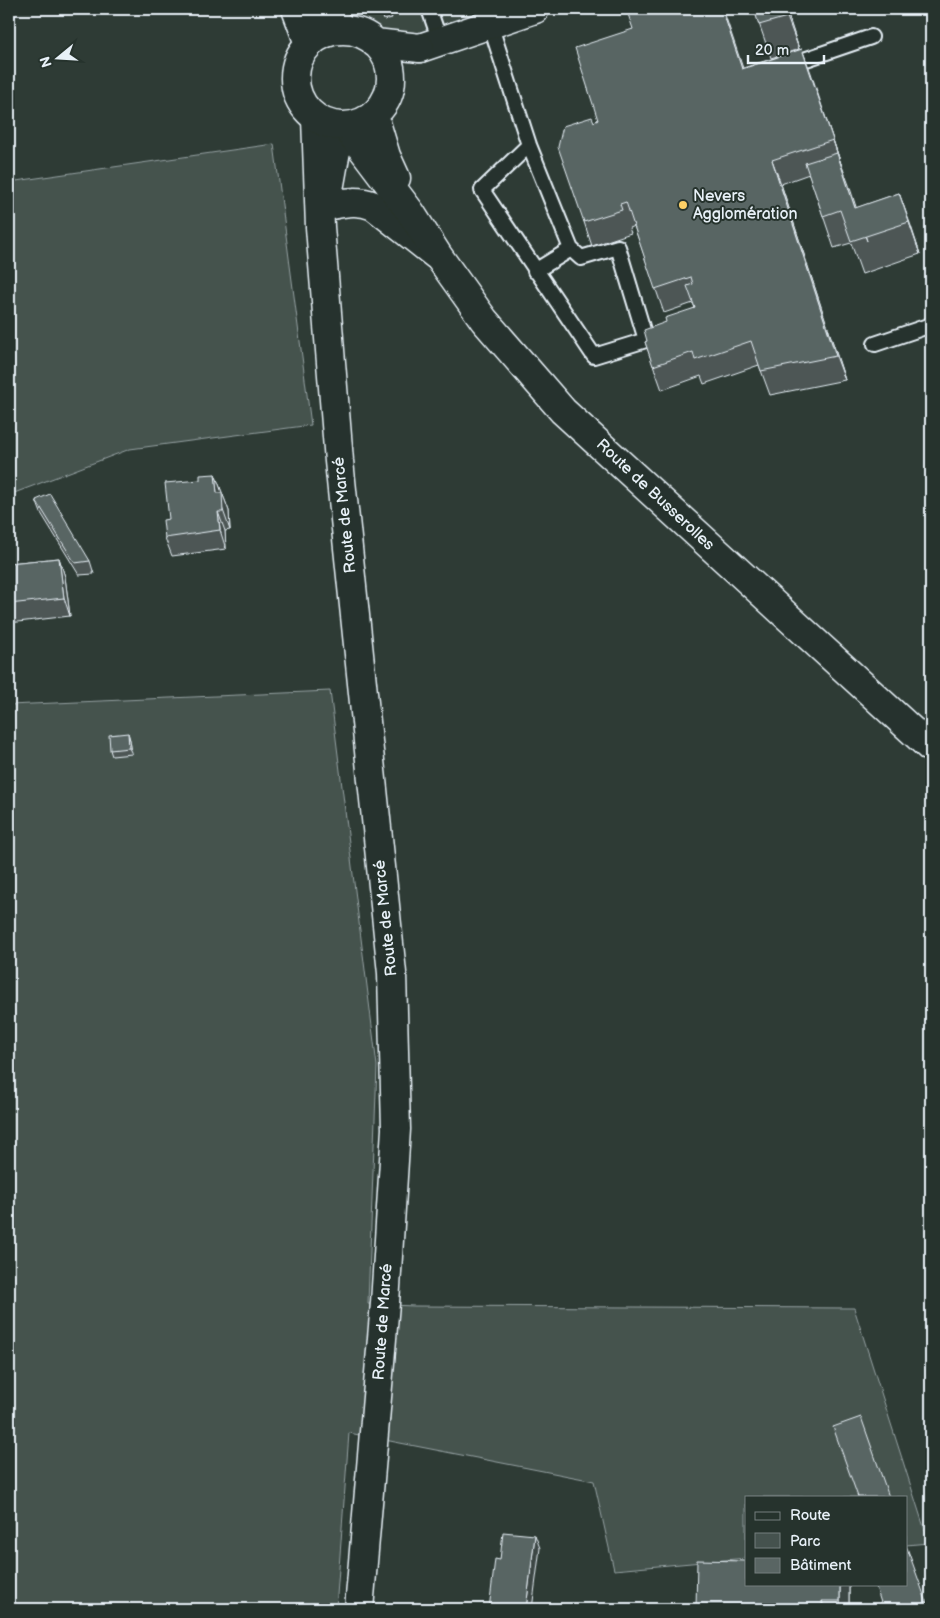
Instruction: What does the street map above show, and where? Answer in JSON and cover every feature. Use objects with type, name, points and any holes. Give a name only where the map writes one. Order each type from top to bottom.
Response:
[{"type":"street","points":[[296,9],[309,44]]},
{"type":"street","points":[[322,9],[344,30]]},
{"type":"street","points":[[375,43],[430,44],[536,9]]},
{"type":"street","points":[[344,30],[356,32],[375,43],[384,52],[391,76],[390,91],[384,104],[374,116],[361,124],[344,127],[328,124],[316,118],[305,108],[298,96],[295,83],[296,68],[300,55],[309,44],[320,36],[332,31],[344,30]]},
{"type":"street","points":[[391,76],[430,44]]},
{"type":"street","points":[[374,116],[386,156],[411,213]]},
{"type":"street","name":"Route de Marcé","points":[[316,118],[339,461],[392,983],[396,1129],[385,1303],[359,1609]]},
{"type":"street","points":[[344,127],[411,213]]},
{"type":"street","name":"Route de Marcé","points":[[323,217],[337,145],[344,127]]},
{"type":"street","points":[[323,217],[351,202],[364,202],[374,206],[439,257]]},
{"type":"street","name":"Route de Busserolles","points":[[411,213],[439,257],[484,320],[564,411],[931,748]]},
{"type":"lane","points":[[429,9],[430,44]]},
{"type":"lane","points":[[490,24],[530,145],[571,249],[581,258],[618,247],[646,340],[594,356],[482,190],[530,145]]},
{"type":"lane","points":[[778,69],[871,38]]},
{"type":"lane","points":[[535,271],[571,249]]},
{"type":"lane","points":[[875,344],[931,325]]},
{"type":"shaded area","points":[[350,9],[502,9],[418,38],[386,34],[370,20]]},
{"type":"green space","points":[[274,144],[311,425],[130,449],[9,495],[9,182]]},
{"type":"green space","points":[[330,691],[377,1066],[368,1304],[414,1306],[854,1308],[929,1543],[908,1545],[908,1496],[745,1496],[745,1558],[614,1570],[594,1481],[349,1433],[336,1609],[9,1609],[9,705]]},
{"type":"building","points":[[380,9],[389,9],[390,11],[382,14]]},
{"type":"building","name":"Nevers Agglomération","points":[[633,9],[722,9],[742,69],[802,49],[833,140],[772,160],[836,356],[761,371],[751,341],[695,360],[693,352],[653,366],[645,342],[647,341],[644,330],[666,322],[665,318],[695,308],[687,286],[693,284],[691,277],[655,289],[626,202],[620,204],[622,210],[584,222],[558,147],[563,126],[592,117],[594,122],[598,120],[575,48],[633,29],[627,11]]},
{"type":"building","points":[[754,9],[785,9],[787,17],[759,25]]},
{"type":"building","points":[[837,153],[855,208],[899,193],[909,222],[851,241],[840,210],[823,216],[805,163]]},
{"type":"building","points":[[215,474],[217,493],[222,493],[223,512],[218,512],[220,530],[165,538],[163,520],[169,519],[165,483],[200,480],[200,475]]},
{"type":"building","points":[[50,494],[90,561],[75,563],[36,500]]},
{"type":"building","points":[[59,558],[64,598],[9,604],[9,563]]},
{"type":"building","points":[[128,733],[129,748],[110,750],[109,735]]},
{"type":"building","points":[[861,1417],[889,1496],[858,1496],[833,1427]]},
{"type":"building","points":[[503,1532],[535,1535],[526,1609],[489,1609],[495,1559],[500,1560]]},
{"type":"building","points":[[908,1551],[929,1609],[883,1609],[876,1586],[908,1586]]},
{"type":"building","points":[[697,1560],[745,1561],[745,1586],[840,1586],[840,1601],[822,1601],[822,1609],[696,1609]]},
{"type":"place","name":"Nevers Agglomération","points":[[683,205]]}]
